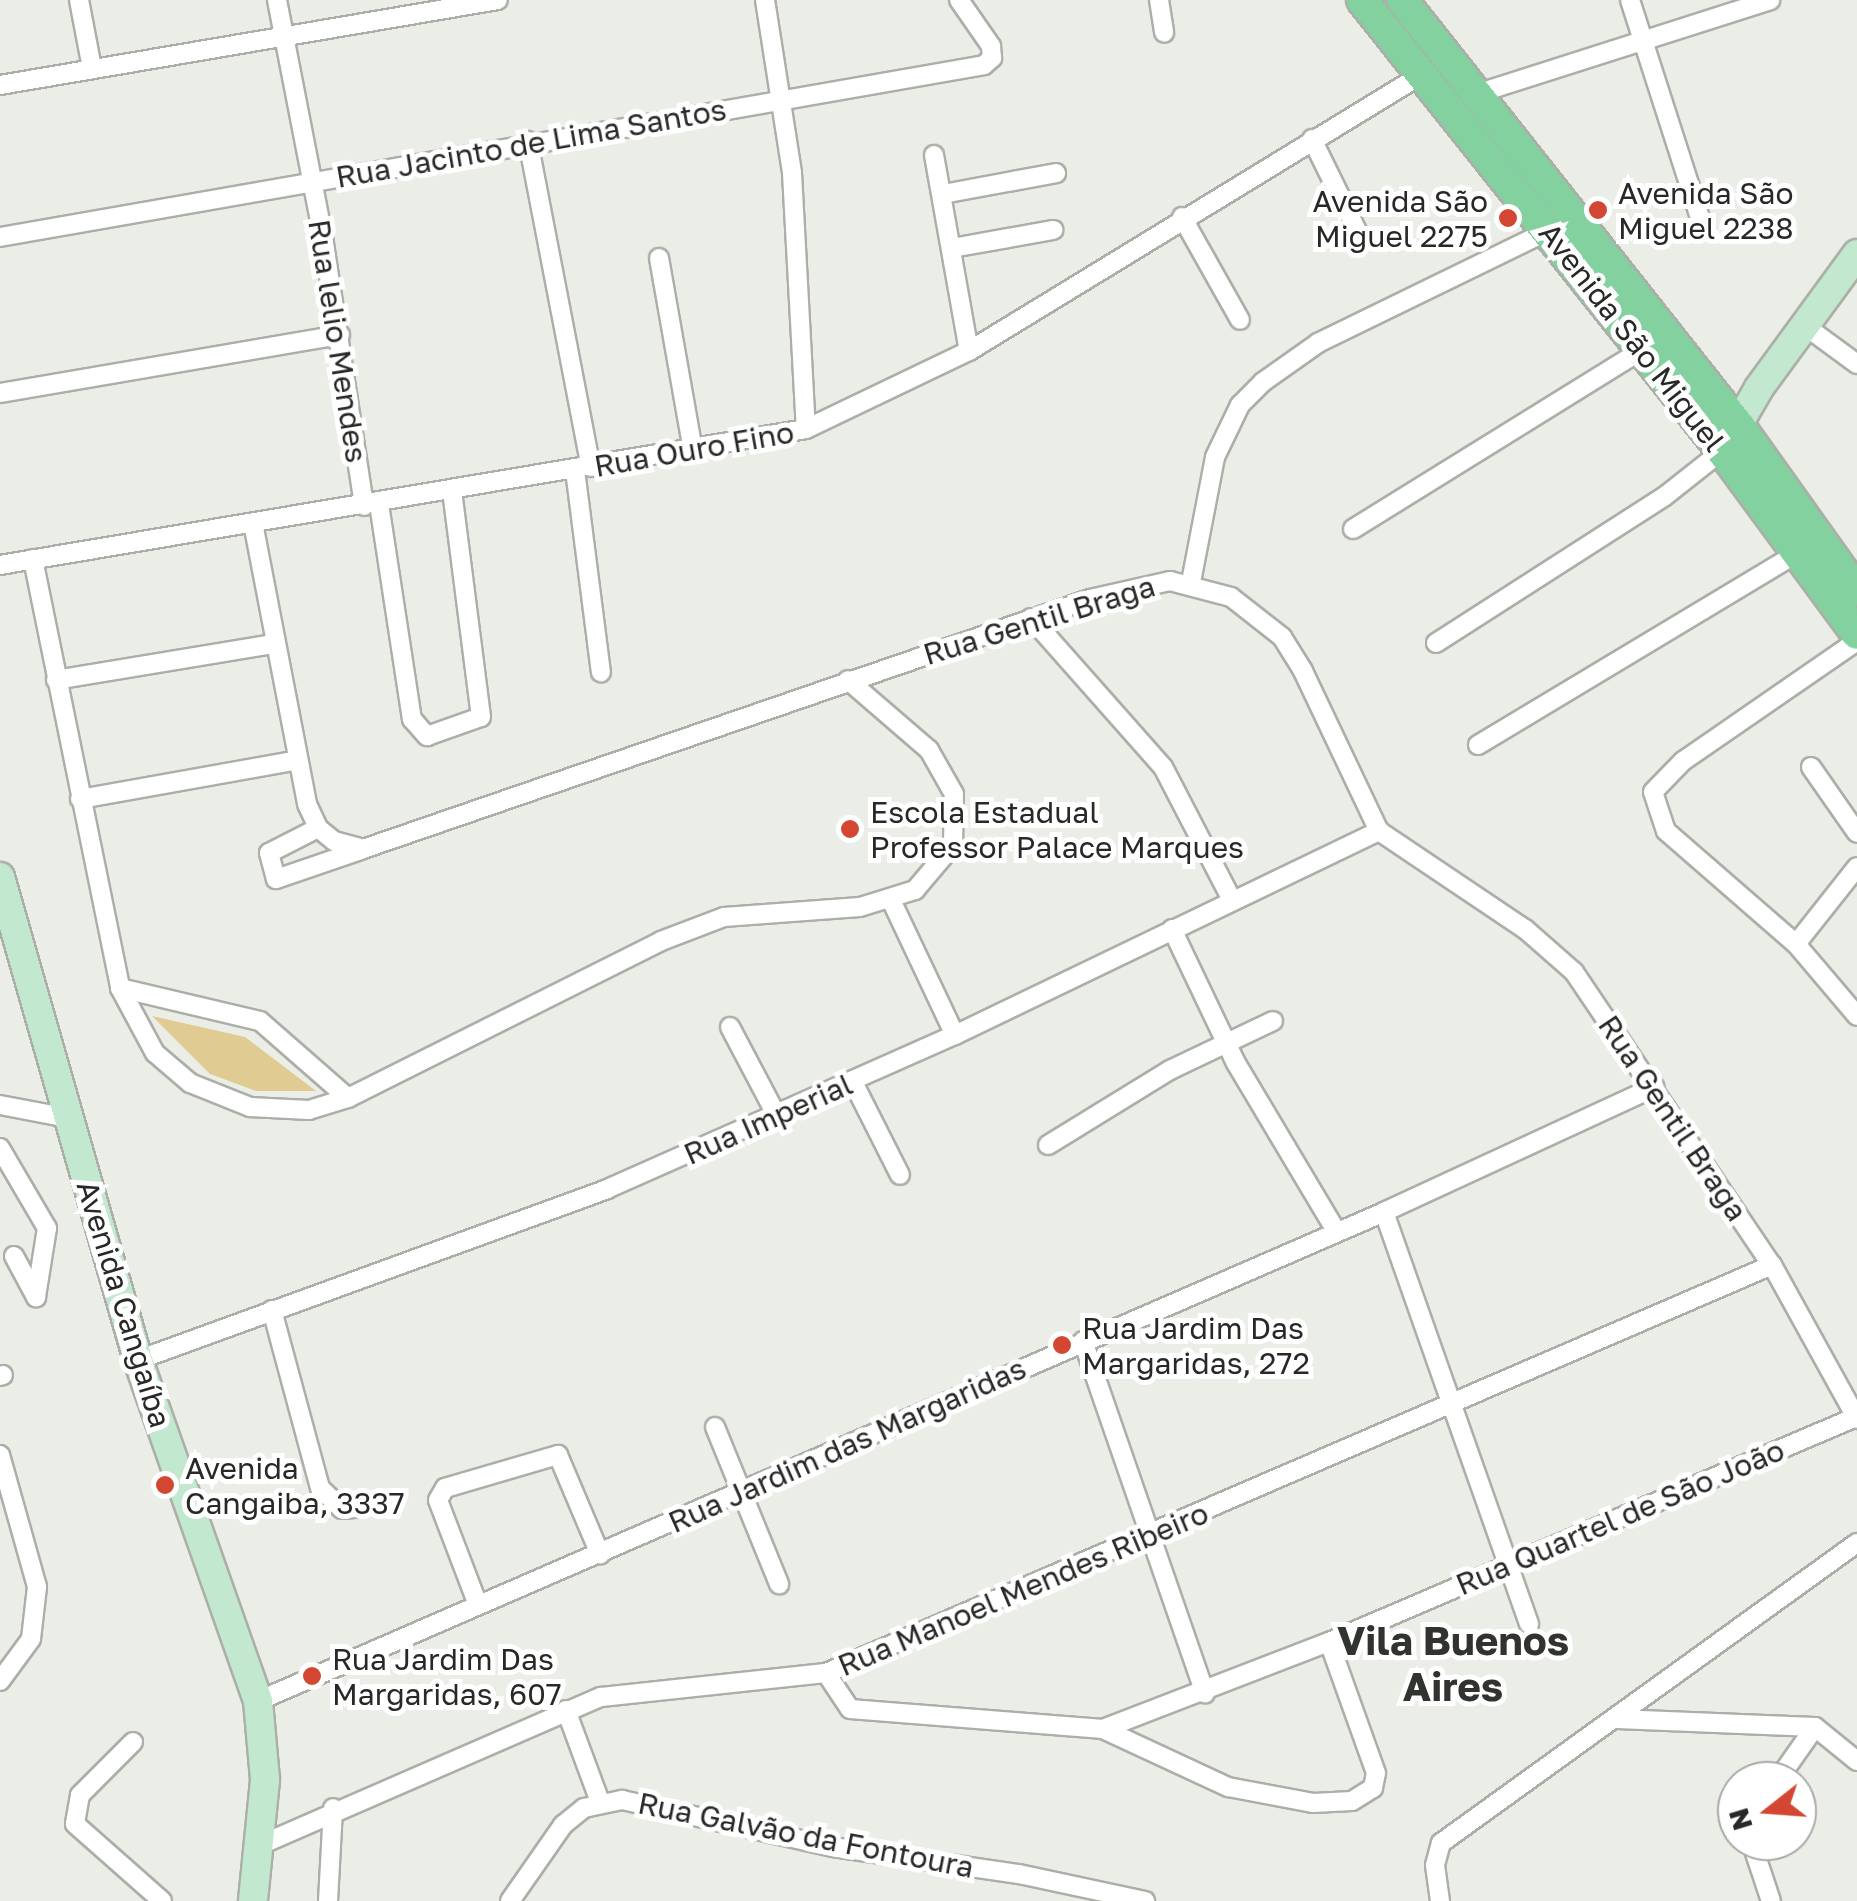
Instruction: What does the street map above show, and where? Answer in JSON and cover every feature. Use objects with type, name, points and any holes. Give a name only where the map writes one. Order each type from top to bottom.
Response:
[{"type":"main road","name":"Avenida São Miguel","points":[[1362,0],[1642,350],[1731,439],[1798,553],[1857,638]]},
{"type":"main road","name":"Avenida São Miguel","points":[[1402,0],[1731,439],[1857,591]]},
{"type":"main road","points":[[1731,439],[1758,388],[1857,254]]},
{"type":"main road","name":"Avenida Cangaíba","points":[[0,877],[138,1360],[258,1701],[265,1780],[253,1901]]},
{"type":"street","points":[[79,0],[92,68]]},
{"type":"street","name":"Rua lelio Mendes","points":[[278,0],[412,718],[427,736],[481,717],[452,492]]},
{"type":"street","points":[[0,84],[498,0]]},
{"type":"street","points":[[765,0],[782,98],[799,262],[806,429]]},
{"type":"street","name":"Rua Jacinto de Lima Santos","points":[[0,237],[988,63],[991,46],[959,0]]},
{"type":"street","points":[[1159,0],[1164,33]]},
{"type":"street","points":[[1630,0],[1702,224]]},
{"type":"street","points":[[1476,94],[1770,0]]},
{"type":"street","name":"Rua Ouro Fino","points":[[0,565],[452,492],[806,429],[968,351],[1104,272],[1182,217],[1421,75]]},
{"type":"street","points":[[1312,139],[1358,232]]},
{"type":"street","points":[[528,141],[583,469],[601,672]]},
{"type":"street","points":[[934,155],[944,194],[968,351]]},
{"type":"street","points":[[944,194],[1056,173]]},
{"type":"street","points":[[1182,217],[1240,320]]},
{"type":"street","points":[[952,248],[1053,230]]},
{"type":"street","points":[[1191,582],[1215,457],[1226,426],[1263,382],[1318,343],[1548,231]]},
{"type":"street","points":[[659,258],[693,450]]},
{"type":"street","points":[[1804,326],[1857,364]]},
{"type":"street","points":[[0,393],[340,336]]},
{"type":"street","points":[[1353,529],[1642,350]]},
{"type":"street","points":[[1436,643],[1666,496],[1731,439]]},
{"type":"street","points":[[254,523],[298,760],[318,828],[347,847],[364,849]]},
{"type":"street","points":[[1478,746],[1798,553]]},
{"type":"street","points":[[33,559],[120,988],[155,1053],[190,1083],[250,1107],[310,1110],[348,1098],[691,929],[763,910],[892,902],[935,873],[952,845],[954,794],[929,750],[848,680]]},
{"type":"street","name":"Rua Gentil Braga","points":[[318,828],[269,853],[276,879],[1032,618],[1147,584],[1191,582],[1255,611],[1282,638],[1378,831],[1552,950],[1654,1087],[1772,1265],[1856,1418]]},
{"type":"street","points":[[1032,618],[1163,767],[1232,900]]},
{"type":"street","points":[[1857,638],[1683,761],[1653,792],[1666,831],[1796,944],[1857,1016]]},
{"type":"street","points":[[56,680],[274,644]]},
{"type":"street","points":[[80,799],[298,760]]},
{"type":"street","points":[[1811,767],[1857,834]]},
{"type":"street","name":"Rua Imperial","points":[[138,1360],[607,1189],[955,1035],[1378,831]]},
{"type":"street","points":[[1796,944],[1857,867]]},
{"type":"street","points":[[892,902],[955,1035]]},
{"type":"street","points":[[1172,929],[1226,1044],[1336,1230]]},
{"type":"street","points":[[120,988],[260,1020],[348,1098]]},
{"type":"street","points":[[1048,1145],[1158,1076],[1274,1021]]},
{"type":"street","points":[[730,1028],[776,1116]]},
{"type":"street","points":[[853,1082],[900,1175]]},
{"type":"street","name":"Rua Jardim das Margaridas","points":[[258,1701],[1384,1212],[1654,1087]]},
{"type":"street","points":[[0,1105],[68,1118]]},
{"type":"street","points":[[0,1148],[47,1228],[36,1296],[14,1256]]},
{"type":"street","points":[[1384,1212],[1530,1624]]},
{"type":"street","name":"Rua Manoel Mendes Ribeiro","points":[[258,1846],[333,1808],[566,1710],[620,1693],[756,1686],[826,1674],[1772,1265]]},
{"type":"street","points":[[272,1310],[320,1488],[342,1509],[356,1508]]},
{"type":"street","points":[[1083,1341],[1206,1693]]},
{"type":"street","name":"Rua Quartel de São João","points":[[826,1674],[850,1709],[1103,1729],[1206,1693],[1856,1418]]},
{"type":"street","points":[[715,1427],[738,1494],[778,1584]]},
{"type":"street","points":[[0,1455],[37,1587],[31,1639],[0,1680]]},
{"type":"street","points":[[478,1605],[438,1500],[445,1488],[558,1455],[600,1554]]},
{"type":"street","points":[[1440,1901],[1435,1865],[1441,1843],[1857,1543]]},
{"type":"street","points":[[1103,1729],[1228,1787],[1313,1804],[1352,1801],[1373,1788],[1376,1773],[1329,1642]]},
{"type":"street","points":[[566,1710],[600,1802]]},
{"type":"street","points":[[1616,1719],[1816,1728],[1857,1762]]},
{"type":"street","points":[[1792,1761],[1816,1728]]},
{"type":"street","points":[[134,1742],[80,1796],[75,1824],[162,1901]]},
{"type":"street","name":"Rua Galvão da Fontoura","points":[[510,1901],[564,1824],[600,1802],[622,1800],[833,1847],[1019,1874],[1145,1901]]},
{"type":"street","points":[[328,1901],[333,1808]]},
{"type":"street","points":[[1758,1861],[1771,1901]]},
{"type":"shaded area","points":[[152,1016],[245,1037],[316,1091],[256,1091],[210,1074]]},
{"type":"place","name":"Avenida São Miguel 2238","points":[[1598,210]]},
{"type":"place","name":"Avenida São Miguel 2275","points":[[1508,218]]},
{"type":"place","name":"Escola Estadual Professor Palace Marques","points":[[850,829]]},
{"type":"place","name":"Rua Jardim Das Margaridas, 272","points":[[1062,1345]]},
{"type":"place","name":"Avenida Cangaiba, 3337","points":[[165,1485]]},
{"type":"place","name":"Rua Jardim Das Margaridas, 607","points":[[312,1676]]},
{"type":"district","name":"Vila Buenos Aires","points":[[1453,1663]]}]
